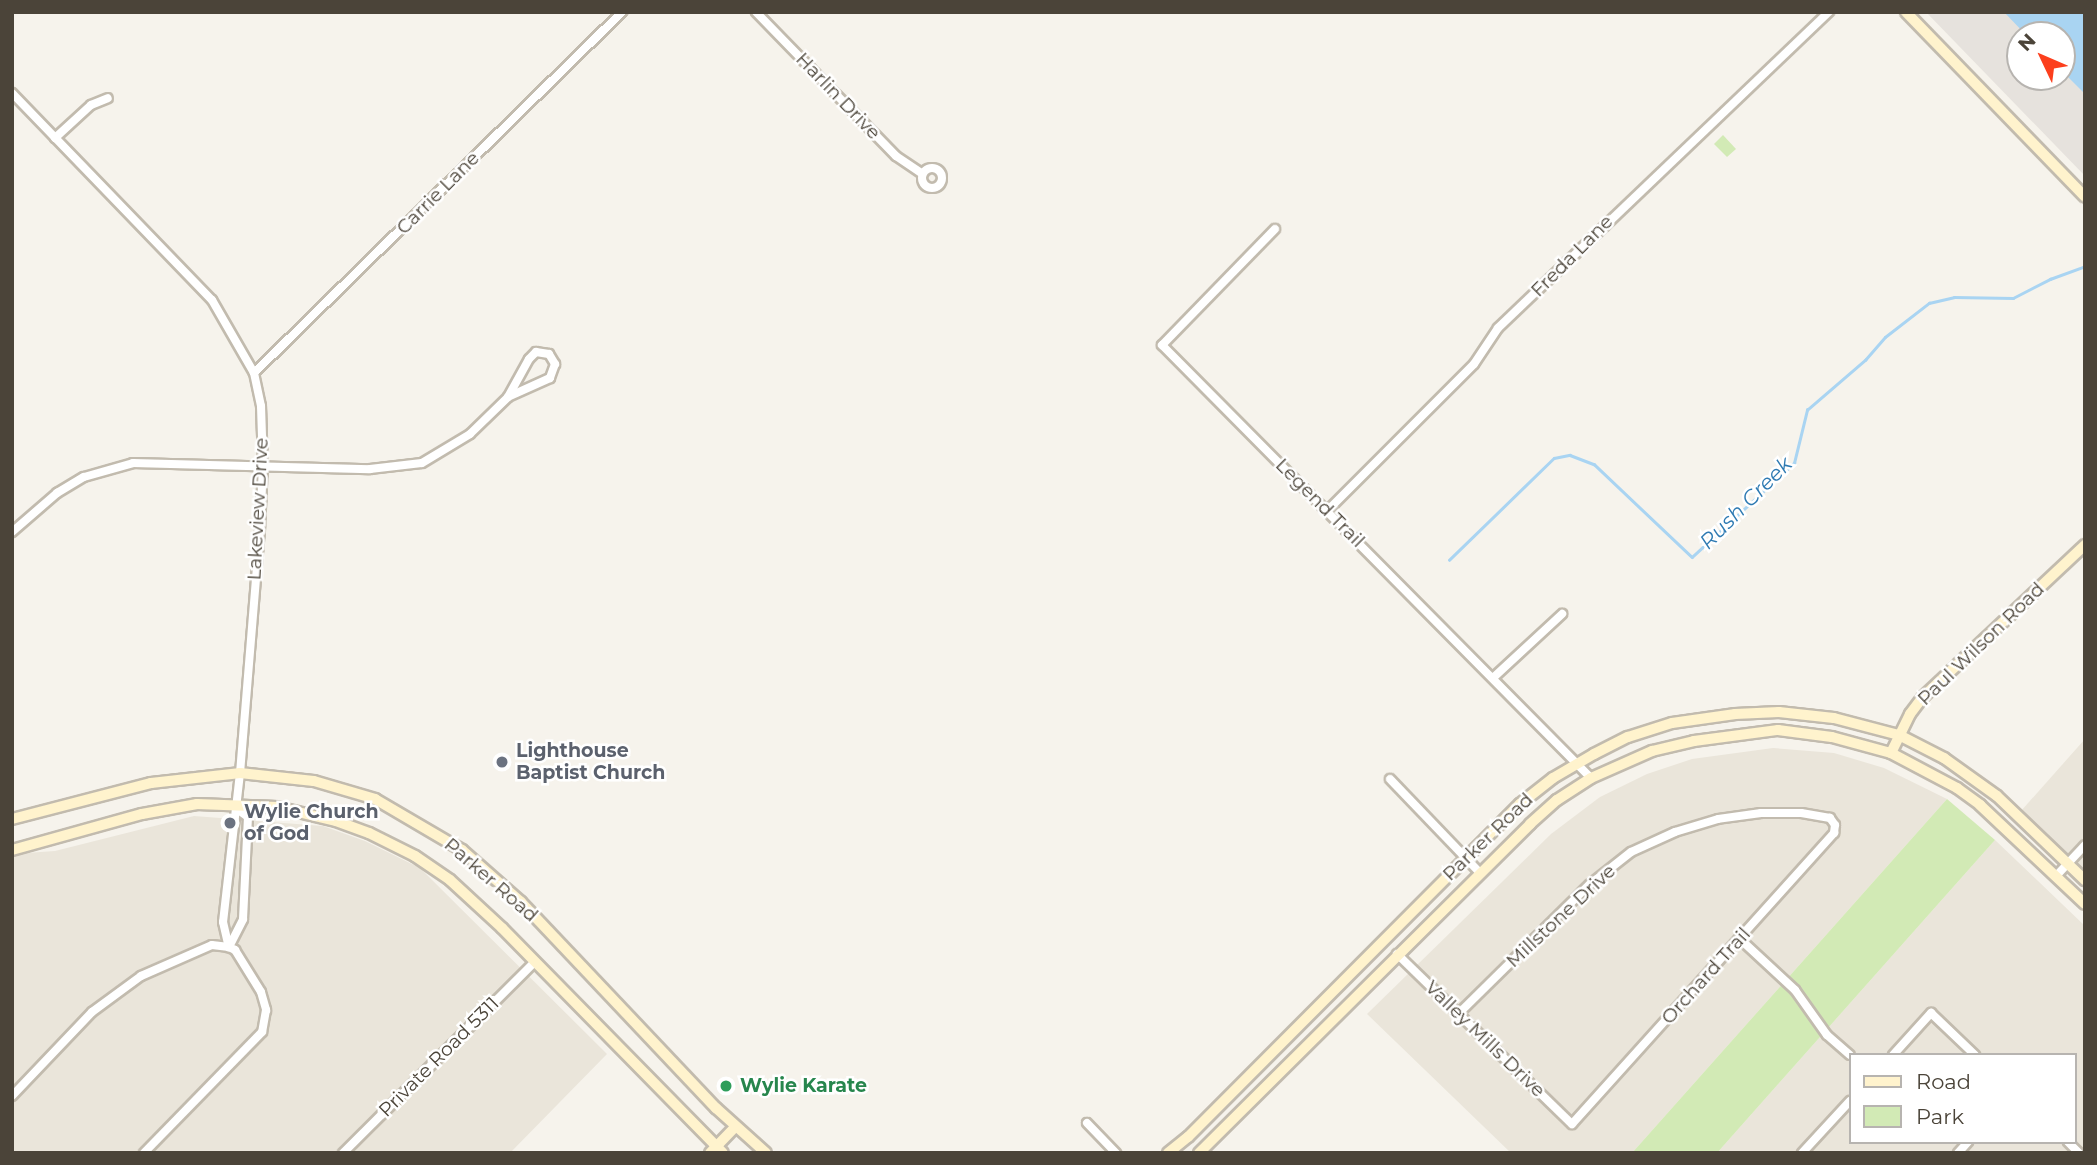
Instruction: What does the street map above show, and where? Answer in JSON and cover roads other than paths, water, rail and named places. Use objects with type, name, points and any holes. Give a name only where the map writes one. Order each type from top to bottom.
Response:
[{"type":"main road","points":[[1906,12],[2085,197]]},
{"type":"main road","name":"Paul Wilson Road","points":[[1891,753],[1923,697],[2085,545]]},
{"type":"main road","name":"Parker Road","points":[[1168,1153],[1188,1137],[1520,804],[1577,763],[1628,737],[1672,723],[1735,713],[1814,716],[1899,735],[1944,758],[1997,796],[2085,880]]},
{"type":"main road","name":"Parker Road","points":[[1199,1153],[1397,954],[1557,800],[1591,778],[1652,751],[1694,741],[1778,730],[1832,737],[1891,753],[1957,788],[2085,904]]},
{"type":"main road","name":"Parker Road","points":[[12,819],[151,783],[240,773],[314,780],[348,789],[392,807],[462,849],[521,902],[757,1151]]},
{"type":"main road","name":"Parker Road","points":[[12,850],[168,807],[197,804],[277,807],[308,813],[369,833],[415,856],[450,880],[535,962],[716,1151]]},
{"type":"main road","points":[[716,1151],[735,1127]]},
{"type":"street","name":"Carrie Lane","points":[[254,373],[622,12]]},
{"type":"street","name":"Harlin Drive","points":[[756,12],[896,156],[923,174]]},
{"type":"street","name":"Freda Lane","points":[[1328,510],[1474,364],[1498,328],[1829,12]]},
{"type":"street","name":"Lakeview Drive","points":[[12,93],[212,300],[254,373],[261,406],[263,465],[240,773],[234,807],[223,922],[229,947]]},
{"type":"street","points":[[55,138],[91,105],[108,98]]},
{"type":"street","name":"Legend Trail","points":[[1275,229],[1162,345],[1494,677],[1591,778]]},
{"type":"street","points":[[12,532],[57,493],[84,477],[133,463],[370,469],[422,463],[470,434],[508,397],[529,359],[536,352],[549,354],[555,364],[550,378],[508,397]]},
{"type":"street","points":[[1494,677],[1562,614]]},
{"type":"street","points":[[1390,779],[1480,873]]},
{"type":"street","points":[[229,947],[243,919],[248,817],[234,807]]},
{"type":"street","name":"Millstone Drive","points":[[1458,1014],[1589,885],[1631,852],[1686,828],[1718,819],[1761,813],[1801,813],[1830,818],[1835,825]]},
{"type":"street","name":"Orchard Trail","points":[[1573,1124],[1834,833],[1835,825]]},
{"type":"street","points":[[2056,876],[2085,845]]},
{"type":"street","points":[[1740,939],[1795,990],[1827,1035],[1848,1053]]},
{"type":"street","points":[[12,1096],[92,1012],[141,976],[212,945],[229,947],[235,950],[261,992],[266,1010],[262,1032],[144,1153]]},
{"type":"street","name":"Valley Mills Drive","points":[[1397,954],[1573,1124]]},
{"type":"street","name":"Private Road 5311","points":[[343,1153],[535,962]]},
{"type":"street","points":[[1895,1053],[1931,1013],[1973,1053]]},
{"type":"street","points":[[1802,1153],[1848,1103]]},
{"type":"street","points":[[1087,1123],[1116,1153]]},
{"type":"water","points":[[2004,12],[2085,12],[2085,94],[2076,85],[2076,21],[2013,21]]},
{"type":"waterway","name":"Rush Creek","points":[[1449,560],[1554,458],[1570,455],[1594,464],[1692,557],[1794,463],[1807,410],[1865,360],[1885,337],[1929,303],[1954,297],[2013,298],[2050,279],[2085,266]]},
{"type":"place","name":"Lighthouse Baptist Church","points":[[502,762]]},
{"type":"place","name":"Wylie Church of God","points":[[230,823]]},
{"type":"place","name":"Wylie Karate","points":[[726,1086]]}]
